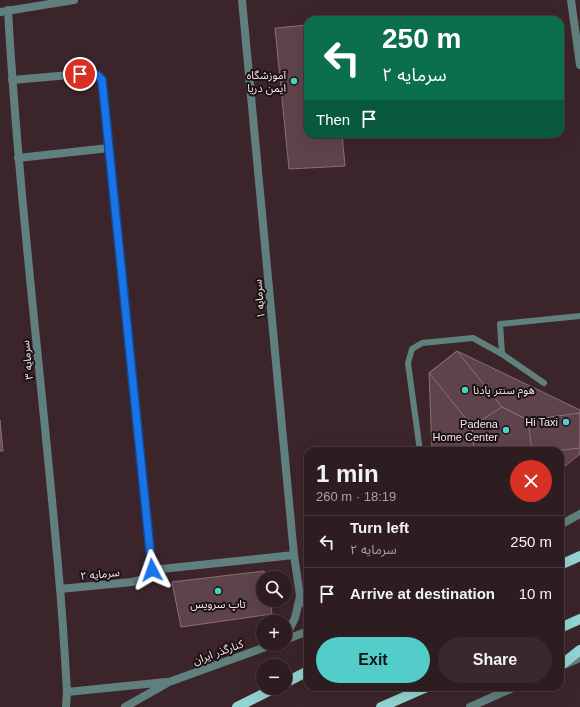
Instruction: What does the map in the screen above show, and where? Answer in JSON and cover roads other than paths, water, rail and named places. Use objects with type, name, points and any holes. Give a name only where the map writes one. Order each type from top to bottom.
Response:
[{"type":"main road","points":[[564,562],[580,556]]},
{"type":"main road","points":[[564,626],[580,620]]},
{"type":"main road","points":[[564,664],[580,650]]},
{"type":"main road","points":[[292,679],[304,673]]},
{"type":"main road","points":[[381,707],[417,691]]},
{"type":"main road","points":[[237,707],[261,695]]},
{"type":"street","points":[[4,11],[74,0]]},
{"type":"street","name":"سرمایه ۱","points":[[242,0],[294,555],[300,596]]},
{"type":"street","points":[[571,0],[580,65]]},
{"type":"street","name":"سرمایه ۳","points":[[4,11],[12,80],[18,158],[60,589],[67,692],[66,707]]},
{"type":"street","points":[[12,80],[93,73],[98,75],[102,80],[152,570],[294,555]]},
{"type":"street","points":[[18,158],[109,148]]},
{"type":"street","points":[[564,523],[580,514]]},
{"type":"street","name":"سرمایه ۲","points":[[60,589],[132,582],[148,576],[152,570]]},
{"type":"street","points":[[300,596],[304,602]]},
{"type":"street","points":[[292,624],[300,596]]},
{"type":"street","points":[[292,637],[304,632]]},
{"type":"street","name":"کنارگذر ایران","points":[[125,707],[169,682],[256,651]]},
{"type":"street","points":[[564,665],[580,658]]},
{"type":"street","name":"کنارگذر ایران","points":[[67,692],[169,682]]},
{"type":"street","points":[[470,707],[482,704],[507,691]]},
{"type":"lane","points":[[502,354],[500,324],[580,316]]},
{"type":"lane","points":[[419,447],[408,363],[412,349],[422,343],[473,338],[502,354],[544,383]]},
{"type":"place","name":"آموزشگاه ایمن دریا","points":[[294,81]]},
{"type":"place","name":"هوم سنتر پادنا","points":[[465,390]]},
{"type":"place","name":"Hi Taxi","points":[[566,422]]},
{"type":"place","name":"Padena Home Center","points":[[506,430]]},
{"type":"place","name":"تاپ سرویس","points":[[218,591]]}]
